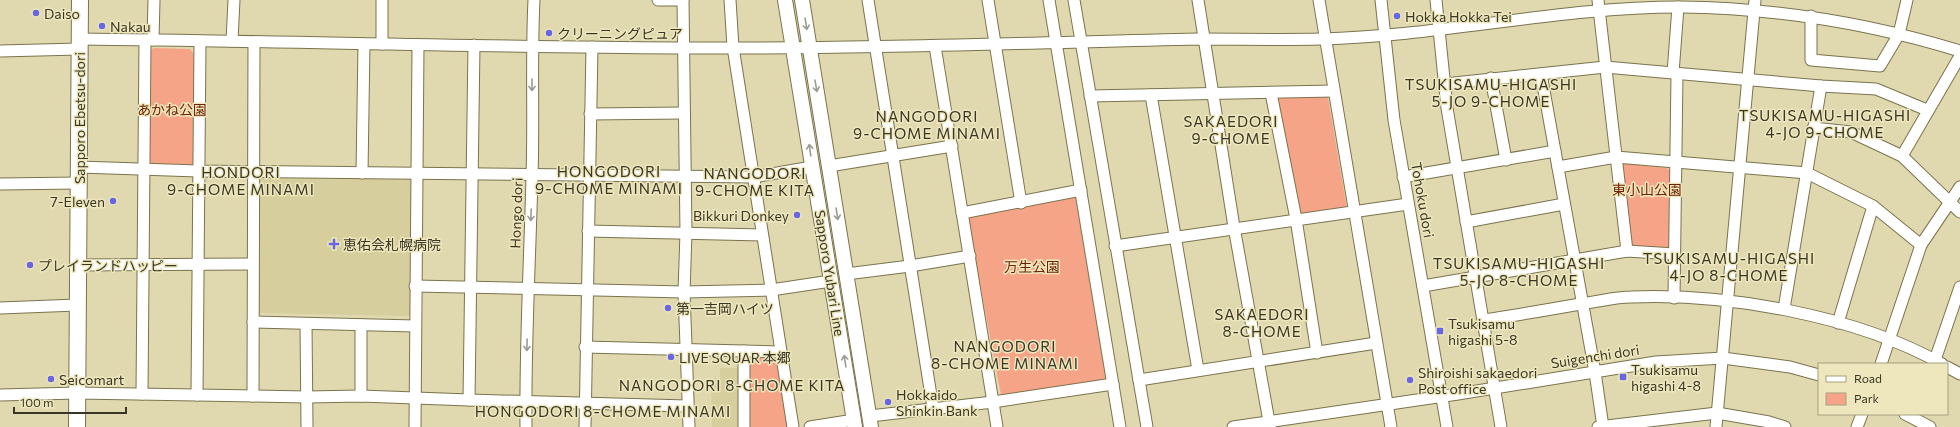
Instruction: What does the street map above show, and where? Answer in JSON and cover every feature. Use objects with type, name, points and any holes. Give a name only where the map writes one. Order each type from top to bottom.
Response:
[{"type":"highway","name":"Sapporo Ebetsu-dori","points":[[77,427],[80,0]]},
{"type":"main road","name":"Sapporo Yubari Line","points":[[785,0],[794,47],[812,167],[855,424]]},
{"type":"main road","name":"Sapporo Yubari Line","points":[[802,0],[870,422]]},
{"type":"street","points":[[142,394],[145,264],[145,169],[149,40],[154,0]]},
{"type":"street","points":[[232,42],[234,0]]},
{"type":"street","points":[[382,0],[382,44]]},
{"type":"street","name":"Hongo dori","points":[[526,427],[528,289],[532,175],[532,46],[534,0]]},
{"type":"street","points":[[658,0],[682,0],[686,233],[684,292],[687,406],[689,427]]},
{"type":"street","points":[[730,0],[733,48],[793,427]]},
{"type":"street","points":[[868,0],[933,408]]},
{"type":"street","points":[[988,0],[1021,202]]},
{"type":"street","points":[[1049,0],[1061,43],[1081,190],[1120,427]]},
{"type":"street","points":[[1074,0],[1080,43],[1147,427]]},
{"type":"street","points":[[1198,0],[1234,227],[1269,424]]},
{"type":"street","points":[[1319,0],[1324,39],[1391,427]]},
{"type":"street","name":"Tohoku dori","points":[[1381,0],[1394,120],[1447,427]]},
{"type":"street","points":[[1436,0],[1456,169],[1484,320],[1501,427]]},
{"type":"street","points":[[1598,0],[1628,251]]},
{"type":"street","points":[[1811,16],[1811,60],[1880,66],[1899,34],[1907,0]]},
{"type":"street","points":[[0,51],[149,40],[418,45],[809,48],[996,45],[1203,39],[1324,39],[1439,30],[1599,12],[1678,7],[1754,5],[1899,34],[1960,51]]},
{"type":"street","points":[[1716,427],[1754,5]]},
{"type":"street","points":[[1674,298],[1675,74],[1678,7]]},
{"type":"street","points":[[197,395],[200,41]]},
{"type":"street","points":[[253,396],[254,42]]},
{"type":"street","points":[[362,173],[364,44]]},
{"type":"street","points":[[415,427],[418,45]]},
{"type":"street","points":[[469,400],[474,45]]},
{"type":"street","points":[[935,46],[997,427]]},
{"type":"street","points":[[585,427],[585,347],[592,47]]},
{"type":"street","points":[[1902,156],[1927,110],[1960,56]]},
{"type":"street","points":[[1445,84],[1605,67],[1675,74],[1747,78],[1821,86],[1876,89],[1927,110]]},
{"type":"street","points":[[1542,74],[1595,372],[1601,427],[1649,424],[1717,413],[1785,427]]},
{"type":"street","points":[[1491,78],[1506,160]]},
{"type":"street","points":[[1784,309],[1821,86]]},
{"type":"street","points":[[1090,96],[1334,91]]},
{"type":"street","points":[[1272,93],[1296,219],[1317,353]]},
{"type":"street","points":[[1151,95],[1174,237],[1198,370]]},
{"type":"street","points":[[590,114],[684,113]]},
{"type":"street","points":[[1813,128],[1851,132],[1902,156],[1960,212]]},
{"type":"street","points":[[829,166],[952,146]]},
{"type":"street","points":[[1403,178],[1555,151]]},
{"type":"street","points":[[1558,167],[1616,157],[1807,173],[1873,206],[1921,245]]},
{"type":"street","points":[[79,167],[254,172],[754,177],[812,167]]},
{"type":"street","points":[[0,184],[79,183]]},
{"type":"street","points":[[1881,363],[1921,245],[1960,187]]},
{"type":"street","points":[[962,213],[1081,190]]},
{"type":"street","points":[[1115,246],[1234,227],[1408,204]]},
{"type":"street","points":[[1466,222],[1564,204]]},
{"type":"street","points":[[1838,323],[1873,206]]},
{"type":"street","points":[[588,231],[762,235]]},
{"type":"street","points":[[1423,286],[1574,259],[1628,251],[1674,254]]},
{"type":"street","points":[[846,274],[910,266],[970,256]]},
{"type":"street","points":[[78,265],[253,264]]},
{"type":"street","points":[[415,286],[684,292],[771,290],[831,281]]},
{"type":"street","points":[[1484,320],[1630,296],[1728,300],[1784,309],[1838,323],[1889,339],[1938,362],[1956,314],[1960,287]]},
{"type":"street","points":[[0,308],[77,305]]},
{"type":"street","points":[[253,322],[415,326]]},
{"type":"street","points":[[306,324],[307,427]]},
{"type":"street","points":[[361,325],[361,396]]},
{"type":"street","points":[[1139,380],[1258,360],[1317,353],[1376,343]]},
{"type":"street","points":[[585,347],[780,352]]},
{"type":"street","points":[[744,351],[744,427]]},
{"type":"street","name":"Suigenchi dori","points":[[1233,427],[1269,424],[1656,362],[1723,358],[1790,367],[1818,375]]},
{"type":"street","points":[[1948,368],[1960,374]]},
{"type":"street","points":[[870,422],[933,408],[993,402],[1113,384]]},
{"type":"street","points":[[0,395],[78,393],[306,397],[361,396],[687,406]]},
{"type":"street","points":[[1857,427],[1862,415]]},
{"type":"street","points":[[1907,415],[1930,427]]},
{"type":"street","points":[[810,427],[855,424]]},
{"type":"shaded area","name":"恵佑会札幌病院","points":[[257,174],[412,177],[411,314],[408,316],[258,313]]},
{"type":"shaded area","points":[[720,368],[742,368],[744,427],[712,427],[711,379],[720,378]]},
{"type":"green space","name":"あかね公園","points":[[154,48],[190,49],[194,54],[195,163],[191,166],[151,165],[149,163],[150,50]]},
{"type":"green space","points":[[1276,97],[1328,97],[1347,209],[1301,215]]},
{"type":"green space","name":"東小山公園","points":[[1621,163],[1667,168],[1670,171],[1670,249],[1631,246]]},
{"type":"green space","name":"万生公園","points":[[1076,196],[1106,378],[1103,381],[1001,395],[967,216]]},
{"type":"green space","points":[[749,355],[775,355],[778,359],[788,424],[786,427],[748,427]]},
{"type":"place","name":"Daiso","points":[[36,13]]},
{"type":"place","name":"Hokka Hokka Tei","points":[[1397,16]]},
{"type":"place","name":"Nakau","points":[[102,26]]},
{"type":"place","name":"クリーニングピュア","points":[[549,33]]},
{"type":"place","name":"7-Eleven","points":[[113,201]]},
{"type":"place","name":"Bikkuri Donkey","points":[[797,215]]},
{"type":"place","name":"恵佑会札幌病院","points":[[334,244]]},
{"type":"place","name":"プレイランドハッピー","points":[[30,265]]},
{"type":"place","name":"第一吉岡ハイツ","points":[[668,308]]},
{"type":"place","name":"Tsukisamu higashi 5-8","points":[[1440,331]]},
{"type":"place","name":"LIVE SQUAR 本郷","points":[[671,357]]},
{"type":"place","name":"Tsukisamu higashi 4-8","points":[[1623,377]]},
{"type":"place","name":"Seicomart","points":[[51,379]]},
{"type":"place","name":"Shiroishi sakaedori Post office","points":[[1410,380]]},
{"type":"place","name":"Hokkaido Shinkin Bank","points":[[888,402]]},
{"type":"district","name":"TSUKISAMU-HIGASHI 5-JO 9-CHOME","points":[[1491,92]]},
{"type":"district","name":"NANGODORI 9-CHOME MINAMI","points":[[927,124]]},
{"type":"district","name":"TSUKISAMU-HIGASHI 4-JO 9-CHOME","points":[[1825,124]]},
{"type":"district","name":"SAKAEDORI 9-CHOME","points":[[1231,130]]},
{"type":"district","name":"HONDORI 9-CHOME MINAMI","points":[[241,180]]},
{"type":"district","name":"HONGODORI 9-CHOME MINAMI","points":[[609,180]]},
{"type":"district","name":"NANGODORI 9-CHOME KITA","points":[[755,182]]},
{"type":"district","name":"TSUKISAMU-HIGASHI 4-JO 8-CHOME","points":[[1729,266]]},
{"type":"district","name":"TSUKISAMU-HIGASHI 5-JO 8-CHOME","points":[[1519,272]]},
{"type":"district","name":"SAKAEDORI 8-CHOME","points":[[1262,322]]},
{"type":"district","name":"NANGODORI 8-CHOME MINAMI","points":[[1005,354]]},
{"type":"district","name":"NANGODORI 8-CHOME KITA","points":[[732,385]]},
{"type":"district","name":"HONGODORI 8-CHOME MINAMI","points":[[603,411]]}]
